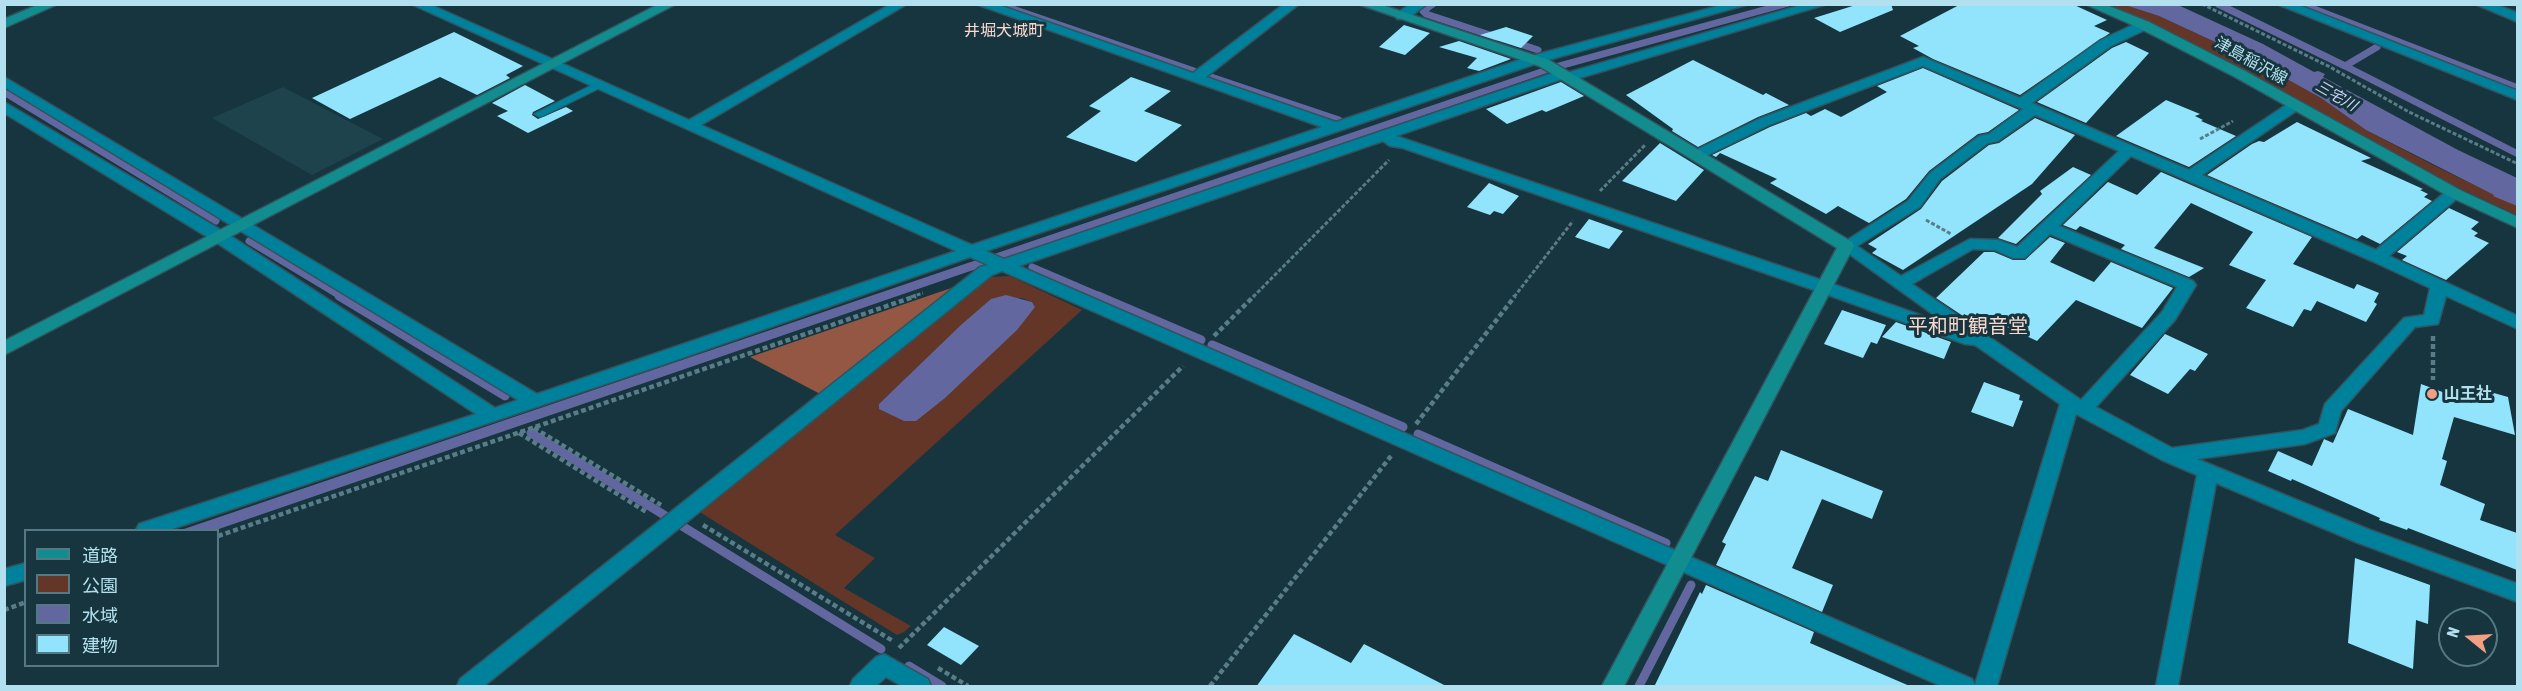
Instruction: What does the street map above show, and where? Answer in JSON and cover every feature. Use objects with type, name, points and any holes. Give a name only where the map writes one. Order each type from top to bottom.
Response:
[{"type":"street","points":[[4,24],[52,4]]},
{"type":"street","points":[[417,4],[1002,265],[1965,687]]},
{"type":"street","points":[[4,349],[670,4]]},
{"type":"street","points":[[690,125],[902,4]]},
{"type":"street","points":[[1195,78],[1293,4]]},
{"type":"street","points":[[1365,4],[1540,61],[1564,74],[1846,246],[2077,406],[2169,455],[2363,536],[2517,593]]},
{"type":"street","points":[[1402,16],[1420,4]]},
{"type":"street","points":[[152,529],[976,253],[1337,127],[1540,61],[1743,4]]},
{"type":"street","points":[[468,687],[986,271],[1564,74],[1821,4]]},
{"type":"street","name":"津島稲沢線","points":[[2091,4],[2144,25],[2240,74],[2454,193],[2517,223]]},
{"type":"street","points":[[2283,4],[2517,96]]},
{"type":"street","points":[[2481,4],[2517,18]]},
{"type":"street","points":[[989,6],[1337,127]]},
{"type":"street","points":[[1613,687],[1846,246],[1914,204],[1935,176],[1984,139],[1993,138],[2026,106],[2106,43],[2144,25]]},
{"type":"street","points":[[1697,155],[1764,122],[1923,61],[2378,257],[2517,323]]},
{"type":"street","points":[[4,81],[246,224],[535,401]]},
{"type":"street","points":[[4,106],[220,237],[492,415]]},
{"type":"street","points":[[2191,176],[2294,106]]},
{"type":"street","points":[[1385,135],[1395,143],[1405,144],[1586,206],[1992,348]]},
{"type":"street","points":[[1900,284],[1970,244],[1998,245],[2019,254],[2130,149]]},
{"type":"street","points":[[2378,257],[2454,193]]},
{"type":"street","points":[[1986,687],[2077,406],[2169,316],[2187,285],[2048,227]]},
{"type":"street","points":[[2169,455],[2305,437],[2328,428],[2332,409],[2410,322],[2432,320],[2439,286]]},
{"type":"street","points":[[2167,687],[2208,472]]},
{"type":"street","points":[[4,578],[24,572]]},
{"type":"street","points":[[861,687],[884,664],[920,687]]},
{"type":"lane","points":[[539,114],[600,84]]},
{"type":"path","points":[[2202,4],[2330,67],[2409,112],[2517,164]]},
{"type":"path","points":[[1210,687],[1586,206],[1658,131]]},
{"type":"path","points":[[884,664],[1405,144]]},
{"type":"path","points":[[1905,209],[1970,244]]},
{"type":"path","points":[[219,536],[930,290]]},
{"type":"path","points":[[2432,320],[2433,380]]},
{"type":"path","points":[[533,427],[678,518]]},
{"type":"path","points":[[519,432],[678,518],[911,652]]},
{"type":"path","points":[[4,610],[24,603]]},
{"type":"path","points":[[930,663],[968,687]]},
{"type":"shaded area","points":[[283,87],[383,139],[312,175],[212,118]]},
{"type":"shaded area","points":[[960,285],[824,396],[750,357]]},
{"type":"green space","points":[[2104,5],[2125,5],[2159,16],[2282,73],[2285,78],[2321,98],[2366,130],[2517,206],[2517,215],[2459,188],[2302,105],[2216,55],[2162,28]]},
{"type":"green space","points":[[1010,276],[1082,310],[835,535],[875,558],[844,588],[911,626],[904,632],[897,635],[698,511],[988,277]],"holes":[[[1022,298],[1032,302],[1035,307],[879,409],[879,404],[991,299]]]},
{"type":"water","points":[[1769,5],[1794,5],[1547,73],[219,529],[184,529],[1557,63]]},
{"type":"water","name":"三宅川","points":[[2125,5],[2178,5],[2263,44],[2314,72],[2325,74],[2323,77],[2458,150],[2517,178],[2517,206],[2493,196],[2366,130],[2321,98],[2285,78],[2282,73],[2159,16]]},
{"type":"water","points":[[1006,295],[1032,302],[1035,307],[1017,330],[945,398],[916,421],[904,421],[879,409],[879,404],[961,325],[991,299]]},
{"type":"building","points":[[1859,4],[1891,4],[1893,10],[1840,32],[1814,18]]},
{"type":"building","points":[[1961,4],[2072,4],[2107,20],[2094,26],[2110,33],[2020,95],[1933,59],[1913,48],[1919,46],[1900,36]]},
{"type":"building","points":[[1404,25],[1430,33],[1405,55],[1379,47]]},
{"type":"building","points":[[1506,27],[1533,36],[1521,48],[1480,35]]},
{"type":"building","points":[[454,32],[523,66],[506,75],[510,78],[477,95],[440,77],[350,119],[312,98]]},
{"type":"building","points":[[1459,41],[1511,59],[1479,71],[1467,68],[1477,58],[1439,47]]},
{"type":"building","points":[[2126,42],[2149,53],[2086,123],[2037,102],[2112,48]]},
{"type":"building","points":[[1693,60],[1763,95],[1766,93],[1789,105],[1758,117],[1698,147],[1672,131],[1673,129],[1626,95]]},
{"type":"building","points":[[1923,68],[2019,110],[1988,132],[1978,134],[1929,171],[1906,199],[1869,223],[1838,206],[1826,214],[1770,183],[1777,179],[1720,153],[1716,157],[1712,155],[1770,127],[1806,113],[1811,116],[1825,109],[1841,117],[1887,92],[1877,86]]},
{"type":"building","points":[[1131,77],[1171,91],[1144,111],[1182,125],[1136,162],[1066,137],[1101,111],[1089,106]]},
{"type":"building","points":[[1561,82],[1584,96],[1546,112],[1542,110],[1507,124],[1486,109]]},
{"type":"building","points":[[525,85],[555,101],[533,112],[532,115],[538,119],[566,107],[573,111],[528,133],[497,116],[508,111],[492,103]]},
{"type":"building","points":[[2166,100],[2200,114],[2195,116],[2203,120],[2201,121],[2236,136],[2189,167],[2116,136]]},
{"type":"building","points":[[2035,118],[2075,135],[2032,184],[1903,270],[1872,253],[1877,249],[1868,244],[1921,209],[1942,181],[1989,145],[1999,143]]},
{"type":"building","points":[[2297,122],[2371,158],[2361,161],[2423,189],[2420,190],[2428,194],[2424,197],[2432,201],[2380,244],[2362,235],[2357,239],[2207,175],[2252,144],[2259,141],[2264,142]]},
{"type":"building","points":[[1660,143],[1704,170],[1676,201],[1622,181]]},
{"type":"building","points":[[2073,167],[2091,175],[2016,244],[1998,238],[2042,194],[2040,191]]},
{"type":"building","points":[[2161,172],[2312,237],[2293,264],[2354,289],[2357,284],[2379,293],[2374,302],[2377,304],[2366,322],[2317,301],[2311,311],[2304,309],[2293,327],[2246,308],[2266,280],[2229,265],[2253,232],[2191,203],[2154,248],[2204,268],[2189,277],[2121,249],[2125,245],[2080,226],[2076,230],[2063,225],[2108,182],[2137,195]]},
{"type":"building","points":[[1489,183],[1519,196],[1503,214],[1494,211],[1490,215],[1467,207]]},
{"type":"building","points":[[2449,208],[2479,222],[2471,229],[2478,233],[2474,236],[2489,243],[2446,280],[2402,260],[2407,256],[2397,252]]},
{"type":"building","points":[[1589,219],[1623,231],[1609,249],[1575,237]]},
{"type":"building","points":[[2050,237],[2065,243],[2050,262],[2094,282],[2111,262],[2173,288],[2142,328],[2076,300],[2037,341],[1977,313],[1972,318],[1964,314],[1963,316],[1936,298],[1984,252],[1994,252],[2013,260],[2025,260]]},
{"type":"building","points":[[1842,310],[1886,325],[1877,344],[1871,342],[1863,358],[1824,344]]},
{"type":"building","points":[[1896,322],[1951,342],[1944,359],[1882,337]]},
{"type":"building","points":[[2165,334],[2208,354],[2195,371],[2190,369],[2168,394],[2130,375]]},
{"type":"building","points":[[1984,382],[2020,395],[2019,400],[2023,401],[2013,427],[1971,412]]},
{"type":"building","points":[[2421,384],[2472,403],[2469,386],[2508,397],[2515,435],[2454,417],[2442,459],[2447,461],[2440,485],[2485,504],[2480,520],[2517,533],[2517,570],[2408,528],[2407,530],[2379,520],[2380,518],[2292,479],[2291,481],[2268,471],[2278,451],[2312,466],[2324,439],[2333,443],[2348,409],[2413,435]]},
{"type":"building","points":[[1781,450],[1883,491],[1872,519],[1822,499],[1792,568],[1833,585],[1822,612],[1716,565],[1726,544],[1722,542],[1755,476],[1768,481]]},
{"type":"building","points":[[2355,558],[2430,585],[2428,624],[2416,620],[2413,669],[2348,643]]},
{"type":"building","points":[[1706,585],[1814,632],[1810,643],[1912,687],[1654,687],[1700,592],[1702,594]]},
{"type":"building","points":[[944,627],[979,646],[961,665],[927,645]]},
{"type":"building","points":[[1294,634],[1351,663],[1364,644],[1448,687],[1256,687]]},
{"type":"waterway","points":[[1433,4],[1423,11],[1426,14],[1496,37]]},
{"type":"waterway","points":[[2218,4],[2345,66]]},
{"type":"waterway","points":[[2301,4],[2518,88]]},
{"type":"waterway","points":[[1004,6],[1194,71]]},
{"type":"waterway","points":[[1514,42],[1538,50]]},
{"type":"waterway","points":[[2345,66],[2377,47]]},
{"type":"waterway","points":[[2345,66],[2518,154]]},
{"type":"waterway","points":[[1211,77],[1339,120]]},
{"type":"waterway","points":[[4,92],[216,221]]},
{"type":"waterway","points":[[249,241],[342,297]]},
{"type":"waterway","points":[[1032,267],[1102,297]]},
{"type":"waterway","points":[[339,296],[505,396]]},
{"type":"waterway","points":[[1098,296],[1201,340]]},
{"type":"waterway","points":[[1212,345],[1403,427]]},
{"type":"waterway","points":[[531,433],[669,518]]},
{"type":"waterway","points":[[1418,434],[1666,543]]},
{"type":"waterway","points":[[682,526],[881,649]]},
{"type":"waterway","points":[[1639,686],[1691,585]]},
{"type":"waterway","points":[[909,666],[942,686]]},
{"type":"place","name":"山王社","points":[[2432,394]]},
{"type":"district","name":"井堀犬城町","points":[[1004,31]]},
{"type":"district","name":"平和町観音堂","points":[[1968,327]]}]
